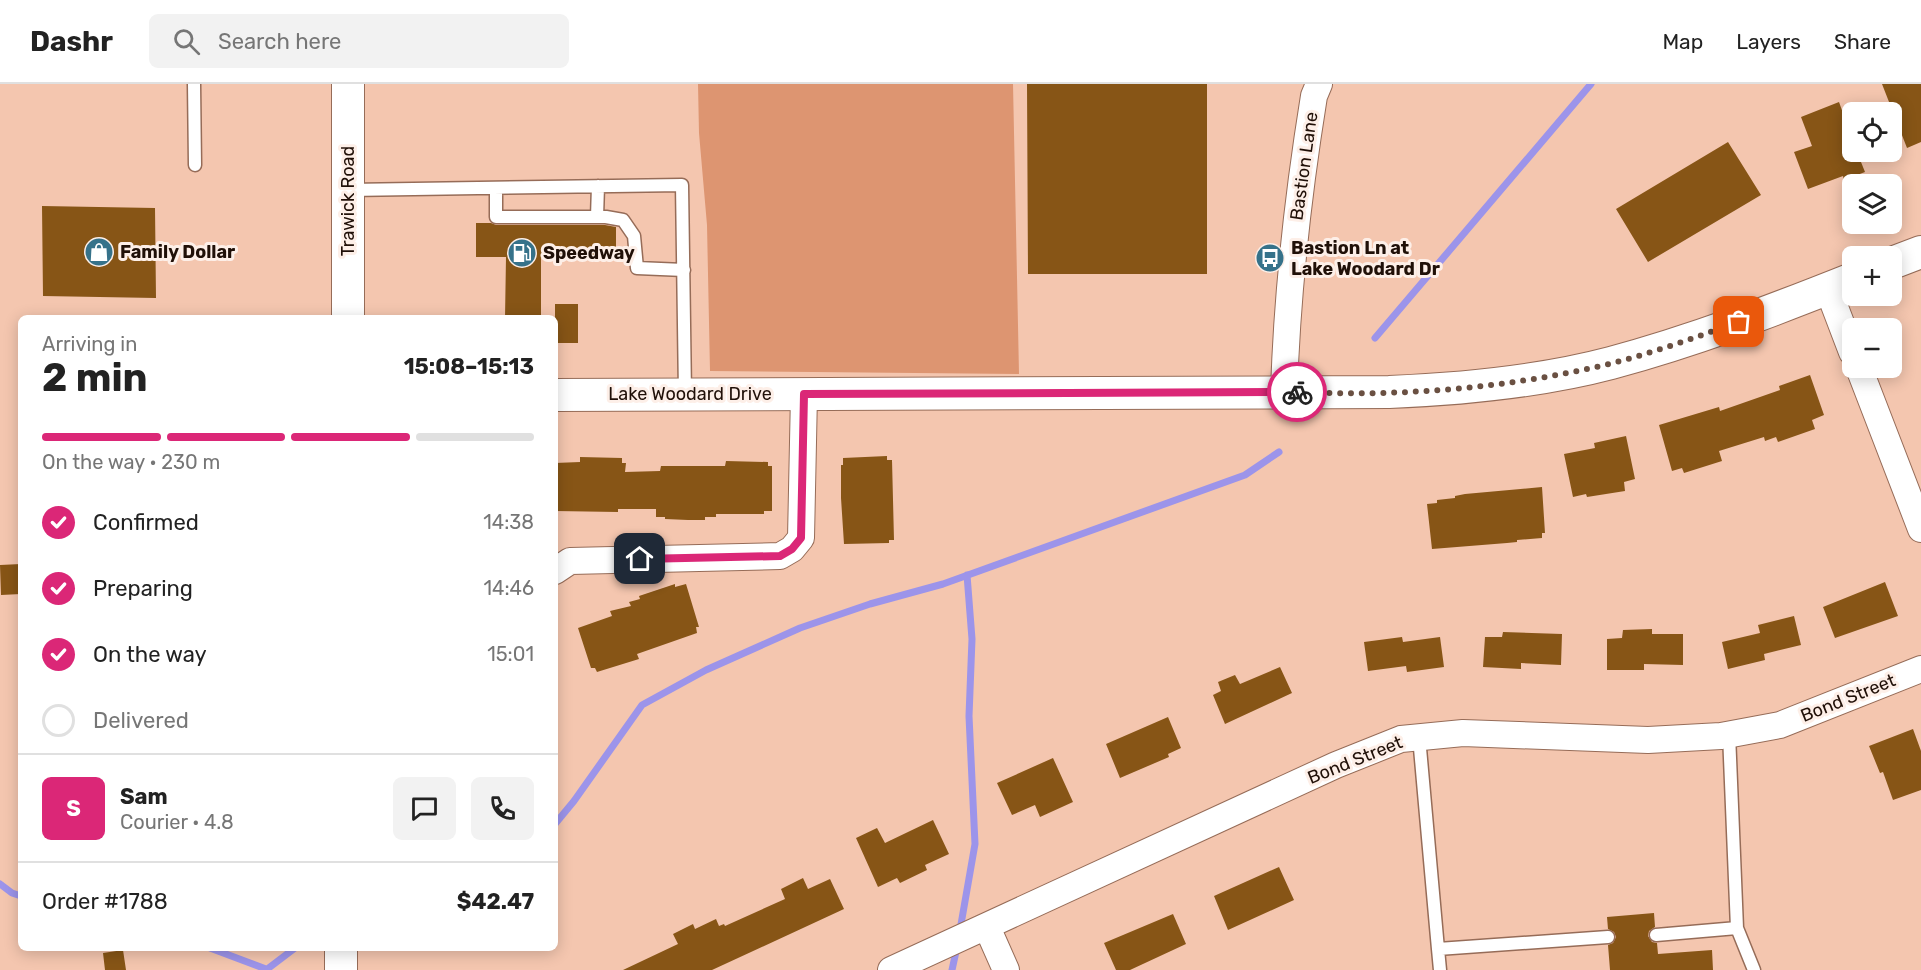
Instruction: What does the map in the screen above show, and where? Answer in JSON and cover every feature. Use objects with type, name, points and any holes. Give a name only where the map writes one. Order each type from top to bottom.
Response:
[{"type":"street","name":"Trawick Road","points":[[348,84],[348,315]]},
{"type":"street","name":"Bastion Lane","points":[[1284,392],[1299,189],[1314,96],[1319,84]]},
{"type":"street","points":[[1902,259],[1921,252]]},
{"type":"street","name":"Lake Woodard Drive","points":[[558,395],[1389,392],[1487,386],[1609,364],[1664,348],[1840,284]]},
{"type":"street","points":[[1840,284],[1846,318]]},
{"type":"street","points":[[1862,378],[1921,529]]},
{"type":"street","points":[[558,569],[570,561],[780,556],[792,549],[801,538],[804,394]]},
{"type":"street","name":"Bond Street","points":[[891,970],[1336,765],[1401,739],[1464,733],[1648,740],[1729,734],[1780,725],[1921,669]]},
{"type":"street","points":[[987,927],[1006,970]]},
{"type":"street","points":[[340,970],[341,951]]},
{"type":"lane","points":[[194,84],[195,165]]},
{"type":"lane","points":[[348,190],[682,185],[685,394]]},
{"type":"lane","points":[[597,217],[598,186]]},
{"type":"lane","points":[[496,188],[496,218],[597,217],[622,220],[634,236],[637,268],[684,270]]},
{"type":"lane","points":[[1729,734],[1737,928],[1754,970]]},
{"type":"lane","points":[[1419,737],[1440,970]]},
{"type":"lane","points":[[1656,934],[1737,928]]},
{"type":"lane","points":[[1438,949],[1608,937]]},
{"type":"shaded area","points":[[698,84],[1013,84],[1019,374],[710,371],[707,225],[699,133]]},
{"type":"building","points":[[1027,84],[1207,84],[1207,274],[1028,274]]},
{"type":"building","points":[[1882,84],[1921,84],[1921,142],[1907,148],[1902,135],[1902,102],[1889,102]]},
{"type":"building","points":[[1839,102],[1842,110],[1842,162],[1861,162],[1865,172],[1842,174],[1842,176],[1808,189],[1794,152],[1812,146],[1801,117]]},
{"type":"building","points":[[1728,142],[1761,195],[1648,262],[1616,209]]},
{"type":"building","name":"Family Dollar","points":[[42,206],[155,208],[156,298],[43,296]]},
{"type":"building","points":[[476,223],[616,227],[616,258],[541,258],[541,315],[505,315],[506,257],[476,257]]},
{"type":"building","points":[[555,304],[578,304],[578,343],[558,343],[558,315],[555,315]]},
{"type":"building","points":[[1810,375],[1824,415],[1812,420],[1815,429],[1778,442],[1776,437],[1765,441],[1764,437],[1719,451],[1722,461],[1684,473],[1682,468],[1672,471],[1659,425],[1719,407],[1720,411],[1780,390],[1779,386]]},
{"type":"building","points":[[1626,436],[1635,479],[1624,482],[1625,491],[1573,497],[1564,454],[1595,448],[1594,443]]},
{"type":"building","points":[[887,456],[887,460],[892,460],[894,540],[889,540],[889,543],[844,544],[841,498],[843,458]]},
{"type":"building","points":[[580,457],[622,458],[622,463],[626,463],[625,472],[660,471],[661,466],[725,466],[726,461],[768,462],[768,466],[772,466],[772,511],[764,511],[764,514],[716,514],[716,517],[705,517],[705,520],[656,517],[656,509],[618,509],[618,512],[558,511],[558,463],[580,462]]},
{"type":"building","points":[[1542,487],[1545,533],[1542,533],[1542,538],[1432,549],[1427,504],[1465,494]]},
{"type":"building","points":[[18,564],[18,594],[1,595],[0,565]]},
{"type":"building","points":[[1885,582],[1898,616],[1835,638],[1823,607]]},
{"type":"building","points":[[675,584],[675,587],[686,584],[699,627],[696,627],[697,633],[637,654],[639,659],[597,672],[595,668],[591,668],[578,628],[612,616],[610,611],[631,606],[629,602],[640,599],[639,596]]},
{"type":"building","points":[[1794,616],[1801,645],[1764,654],[1765,660],[1728,669],[1722,642],[1760,633],[1758,625]]},
{"type":"building","points":[[1652,629],[1652,634],[1683,634],[1683,665],[1644,664],[1644,670],[1607,670],[1607,639],[1622,638],[1623,630]]},
{"type":"building","points":[[1503,632],[1562,634],[1561,665],[1521,663],[1521,669],[1483,667],[1485,637],[1502,637]]},
{"type":"building","points":[[1402,637],[1403,642],[1440,637],[1444,667],[1407,672],[1406,666],[1368,671],[1364,642]]},
{"type":"building","points":[[1280,667],[1292,693],[1225,724],[1213,695],[1221,691],[1218,682],[1235,675],[1240,684]]},
{"type":"building","points":[[1168,717],[1181,748],[1168,754],[1169,757],[1120,778],[1106,744]]},
{"type":"building","points":[[1913,729],[1921,751],[1921,790],[1893,800],[1883,772],[1880,773],[1869,746]]},
{"type":"building","points":[[1053,758],[1073,802],[1040,817],[1035,805],[1012,815],[997,783]]},
{"type":"building","points":[[933,820],[949,854],[925,865],[927,870],[900,883],[897,878],[878,887],[856,838],[877,828],[885,843]]},
{"type":"building","points":[[1279,867],[1294,900],[1228,930],[1214,896]]},
{"type":"building","points":[[803,878],[808,889],[830,879],[844,909],[712,970],[623,970],[678,944],[673,934],[693,924],[695,929],[716,919],[719,926],[724,924],[725,926],[785,899],[781,889]]},
{"type":"building","points":[[1654,913],[1655,927],[1649,931],[1648,936],[1652,942],[1657,943],[1658,954],[1712,950],[1713,970],[1610,970],[1608,945],[1613,943],[1616,937],[1614,932],[1608,929],[1607,917]]},
{"type":"building","points":[[1173,914],[1186,944],[1130,970],[1116,970],[1104,943]]},
{"type":"building","points":[[123,951],[126,970],[105,970],[103,953]]},
{"type":"waterway","points":[[1375,338],[1591,84]]},
{"type":"waterway","points":[[558,820],[642,705],[706,670],[800,628],[870,604],[943,584],[1245,475],[1279,452]]},
{"type":"waterway","points":[[960,930],[975,844],[969,716],[972,639],[967,575]]},
{"type":"waterway","points":[[0,884],[18,895]]},
{"type":"waterway","points":[[952,970],[957,947]]},
{"type":"waterway","points":[[218,951],[266,969]]},
{"type":"waterway","points":[[266,970],[291,951]]},
{"type":"way so far","points":[[1297,392],[1389,392],[1487,386],[1609,364],[1739,322]]},
{"type":"place","name":"Family Dollar","points":[[99,252]]},
{"type":"place","name":"Speedway","points":[[522,253]]},
{"type":"place","name":"Bastion Ln at Lake Woodard Dr","points":[[1270,258]]},
{"type":"route","points":[[640,559],[780,556],[792,549],[801,538],[804,394],[1297,392]]}]
